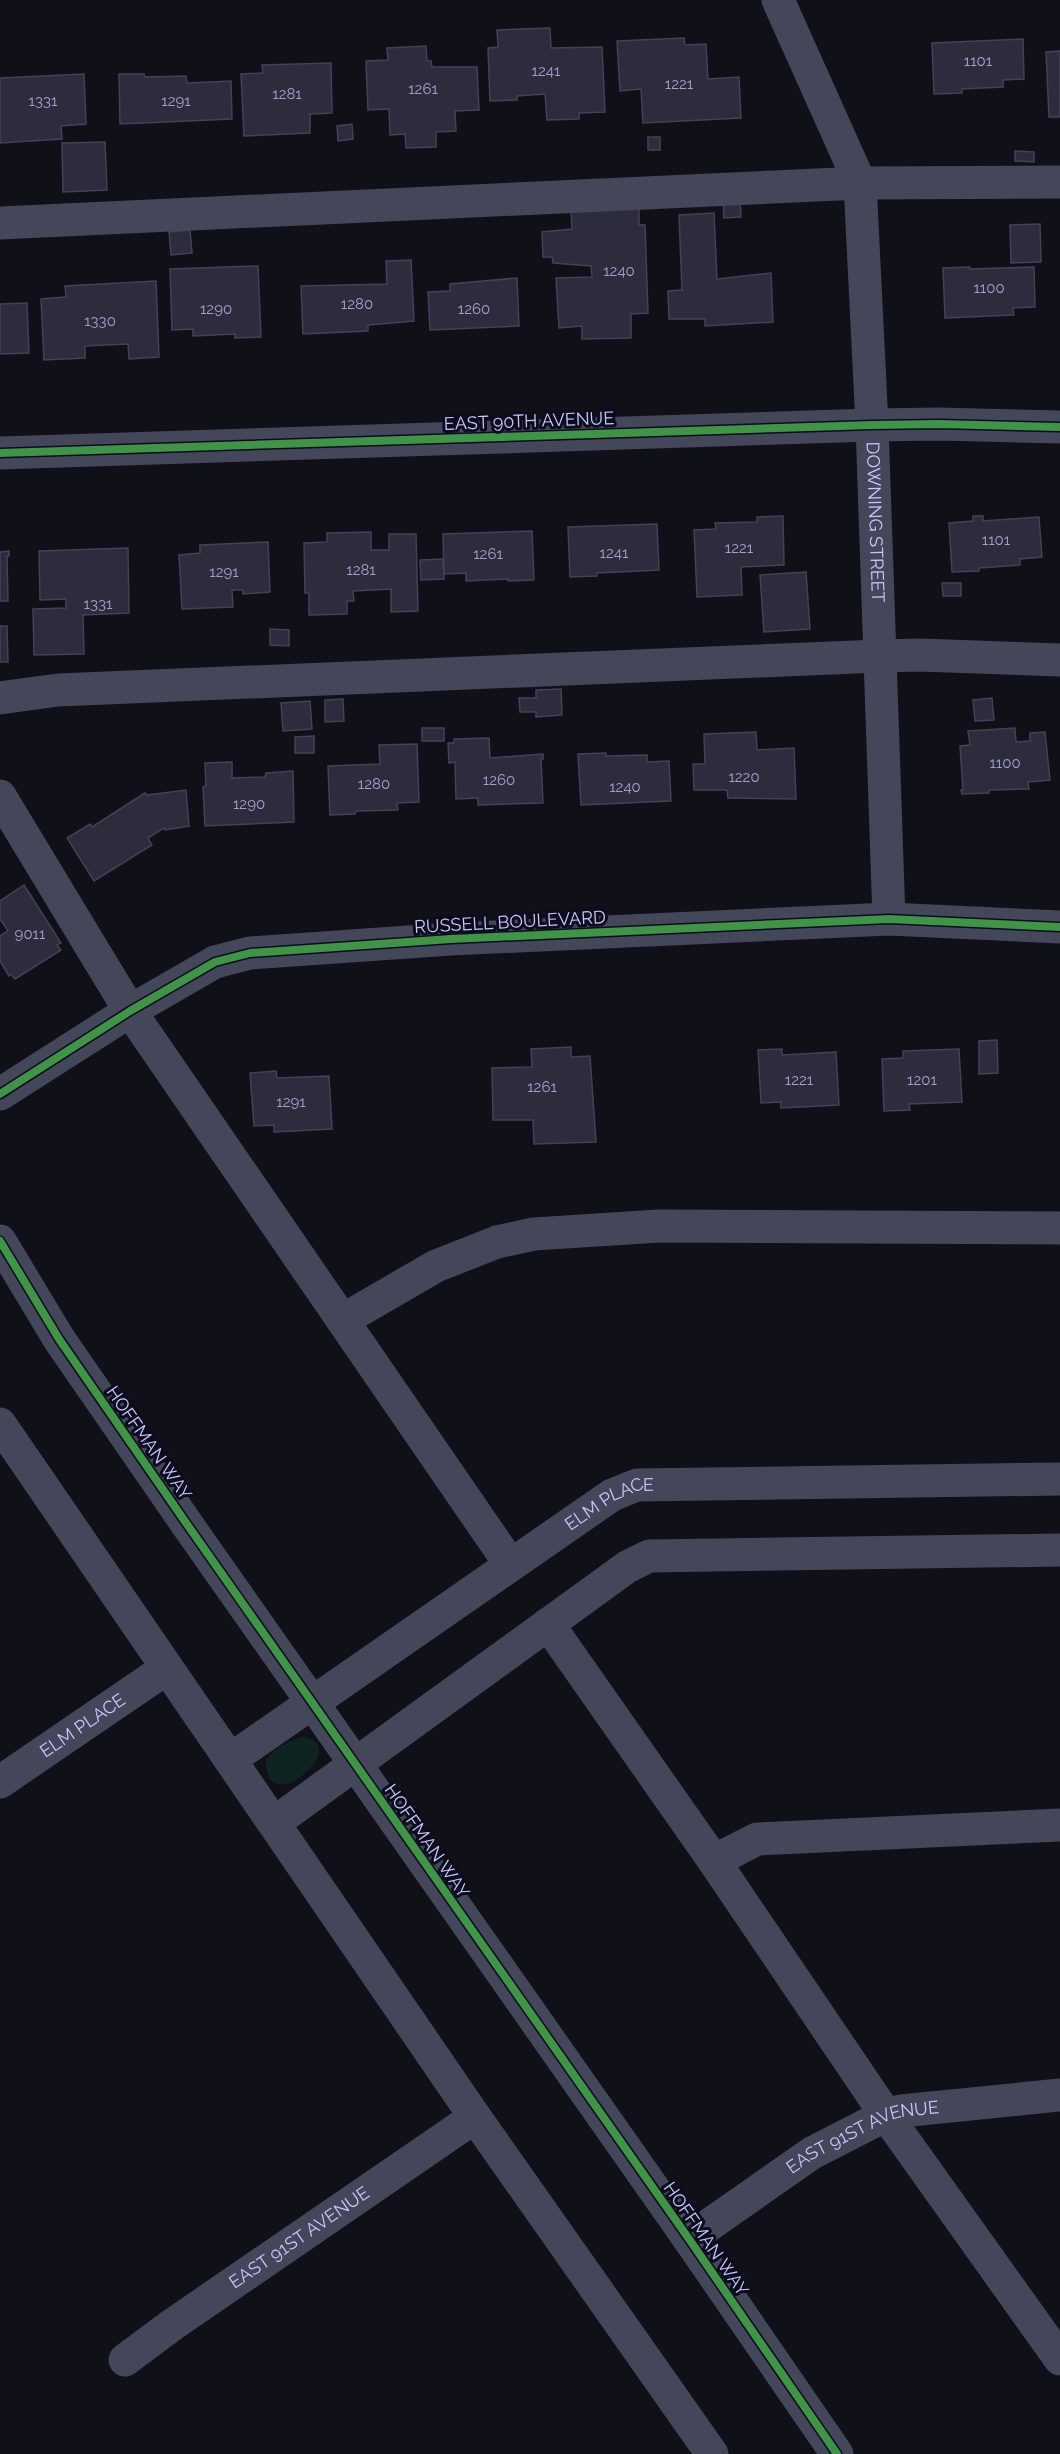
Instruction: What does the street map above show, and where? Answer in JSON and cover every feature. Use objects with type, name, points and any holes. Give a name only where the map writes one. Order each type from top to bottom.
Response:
[{"type":"street","name":"DOWNING STREET","points":[[778,0],[860,183],[872,425],[889,919]]},
{"type":"street","points":[[0,223],[860,183],[1060,182]]},
{"type":"street","name":"EAST 90TH AVENUE","points":[[0,453],[872,425],[1060,427]]},
{"type":"street","points":[[0,698],[58,690],[880,656],[920,655],[1060,660]]},
{"type":"street","points":[[0,796],[130,1011],[510,1564]]},
{"type":"street","name":"RUSSELL BOULEVARD","points":[[0,1094],[130,1011],[215,962],[250,953],[451,939],[889,919],[1060,927]]},
{"type":"street","points":[[343,1320],[436,1266],[497,1242],[534,1234],[659,1227],[1060,1228]]},
{"type":"street","name":"HOFFMAN WAY","points":[[0,1241],[59,1339],[837,2454]]},
{"type":"street","points":[[0,1424],[475,2117],[712,2454]]},
{"type":"street","name":"ELM PLACE","points":[[231,1759],[612,1495],[637,1485],[1060,1479]]},
{"type":"street","points":[[274,1823],[627,1567],[649,1556],[1060,1550]]},
{"type":"street","points":[[548,1624],[714,1861],[886,2115],[1060,2359]]},
{"type":"street","name":"ELM PLACE","points":[[0,1782],[167,1668]]},
{"type":"street","points":[[714,1861],[757,1839],[1060,1825]]},
{"type":"street","name":"EAST 91ST AVENUE","points":[[689,2240],[812,2153],[886,2115],[901,2111],[1060,2095]]},
{"type":"street","name":"EAST 91ST AVENUE","points":[[125,2361],[172,2325],[475,2117]]},
{"type":"green space","points":[[304,1737],[314,1741],[318,1747],[315,1762],[302,1776],[287,1784],[278,1784],[269,1779],[265,1761],[268,1757],[277,1749]]},
{"type":"building","points":[[550,28],[551,48],[602,47],[605,112],[579,113],[579,119],[547,120],[545,94],[517,96],[517,100],[490,101],[488,48],[498,47],[497,30]]},
{"type":"building","points":[[684,38],[685,45],[706,44],[708,79],[739,77],[741,118],[643,123],[641,89],[620,91],[617,41]]},
{"type":"building","points":[[1023,39],[1024,79],[1003,80],[1003,87],[962,89],[962,93],[934,94],[932,43]]},
{"type":"building","points":[[426,46],[427,61],[431,61],[432,67],[477,67],[479,110],[455,111],[456,131],[436,132],[436,147],[406,148],[405,134],[390,135],[389,109],[368,110],[366,61],[388,60],[387,48]]},
{"type":"building","points":[[1060,51],[1060,117],[1049,117],[1046,52]]},
{"type":"building","points":[[331,63],[332,113],[310,114],[310,133],[244,136],[241,74],[263,73],[262,65]]},
{"type":"building","points":[[84,74],[86,124],[61,126],[62,139],[0,143],[0,78]]},
{"type":"building","points":[[119,74],[144,74],[145,77],[186,76],[187,83],[231,81],[232,119],[120,124]]},
{"type":"building","points":[[352,124],[353,139],[338,141],[337,126]]},
{"type":"building","points":[[648,137],[660,137],[660,150],[648,150]]},
{"type":"building","points":[[105,142],[107,190],[63,192],[62,143]]},
{"type":"building","points":[[1015,151],[1034,152],[1034,162],[1015,161]]},
{"type":"building","points":[[740,197],[741,217],[724,218],[723,198]]},
{"type":"building","points":[[639,208],[639,225],[645,225],[648,313],[631,314],[631,338],[582,339],[582,326],[559,328],[556,278],[592,277],[591,266],[553,263],[552,257],[543,257],[542,232],[572,229],[571,209]]},
{"type":"building","points":[[714,213],[717,279],[771,273],[773,322],[705,326],[705,319],[669,319],[668,291],[682,290],[679,215]]},
{"type":"building","points":[[1040,224],[1041,262],[1011,263],[1010,225]]},
{"type":"building","points":[[190,230],[192,253],[171,255],[169,232]]},
{"type":"building","points":[[411,260],[414,321],[368,325],[368,331],[303,334],[301,286],[387,284],[386,261]]},
{"type":"building","points":[[258,266],[261,337],[235,338],[235,334],[193,336],[193,329],[172,330],[170,269]]},
{"type":"building","points":[[970,267],[970,269],[1034,267],[1035,307],[1013,308],[1014,315],[945,318],[943,268]]},
{"type":"building","points":[[517,278],[519,326],[430,330],[428,292],[450,291],[450,284]]},
{"type":"building","points":[[156,281],[159,357],[129,359],[128,344],[85,346],[85,358],[44,360],[41,299],[66,297],[65,286]]},
{"type":"building","points":[[27,303],[29,353],[0,354],[0,304]]},
{"type":"building","points":[[783,516],[784,565],[741,567],[742,595],[697,597],[694,530],[716,529],[715,523],[757,522],[757,517]]},
{"type":"building","points":[[973,516],[983,516],[983,521],[1039,517],[1042,557],[1020,559],[1020,565],[952,572],[949,523],[973,521]]},
{"type":"building","points":[[657,524],[659,570],[597,573],[597,576],[570,577],[568,527]]},
{"type":"building","points":[[532,531],[534,580],[466,581],[466,573],[444,574],[443,534]]},
{"type":"building","points":[[371,532],[371,550],[389,550],[389,534],[416,534],[418,611],[391,612],[391,589],[353,591],[354,601],[347,601],[347,614],[309,615],[309,593],[305,593],[304,543],[327,542],[327,533]]},
{"type":"building","points":[[268,542],[270,592],[243,594],[243,590],[232,590],[233,607],[182,609],[179,555],[200,553],[200,545]]},
{"type":"building","points":[[128,548],[129,613],[83,615],[84,654],[34,655],[33,609],[66,608],[66,599],[40,600],[39,551]]},
{"type":"building","points":[[9,551],[9,556],[7,556],[8,601],[0,601],[0,552]]},
{"type":"building","points":[[443,559],[444,579],[421,580],[420,560]]},
{"type":"building","points":[[806,572],[810,629],[764,632],[760,575]]},
{"type":"building","points":[[942,583],[961,583],[961,596],[943,596]]},
{"type":"building","points":[[0,626],[7,626],[8,662],[0,662]]},
{"type":"building","points":[[270,629],[289,630],[289,646],[270,645]]},
{"type":"building","points":[[561,689],[562,715],[536,717],[536,712],[520,712],[519,698],[536,698],[536,690]]},
{"type":"building","points":[[992,698],[994,720],[975,721],[973,700]]},
{"type":"building","points":[[343,699],[344,721],[325,722],[325,700]]},
{"type":"building","points":[[310,701],[312,729],[283,731],[281,703]]},
{"type":"building","points":[[422,728],[444,728],[444,741],[422,741]]},
{"type":"building","points":[[1015,728],[1016,742],[1030,741],[1030,733],[1045,732],[1050,780],[1028,782],[1029,789],[989,790],[989,793],[962,794],[960,746],[970,745],[968,731]]},
{"type":"building","points":[[756,732],[757,750],[794,748],[796,799],[728,798],[727,790],[694,790],[693,764],[705,764],[704,734]]},
{"type":"building","points":[[314,736],[314,753],[295,753],[295,737]]},
{"type":"building","points":[[489,738],[490,758],[543,754],[543,759],[541,759],[543,803],[478,805],[478,798],[456,799],[455,762],[449,763],[448,743],[454,743],[454,739]]},
{"type":"building","points":[[417,744],[419,802],[397,803],[398,810],[356,811],[355,814],[330,815],[328,766],[380,764],[379,745]]},
{"type":"building","points":[[606,753],[606,756],[647,755],[647,762],[669,761],[671,801],[581,805],[578,754]]},
{"type":"building","points":[[232,762],[232,778],[265,777],[266,773],[293,771],[294,822],[205,826],[203,787],[206,786],[205,763]]},
{"type":"building","points":[[186,790],[189,826],[165,830],[164,828],[148,838],[152,845],[94,881],[67,838],[90,824],[92,827],[145,793],[147,795]]},
{"type":"building","points":[[24,885],[61,943],[57,945],[61,950],[15,979],[11,974],[9,976],[0,961],[0,936],[8,931],[0,919],[0,901]]},
{"type":"building","points":[[997,1040],[998,1073],[979,1074],[979,1041]]},
{"type":"building","points":[[571,1047],[571,1057],[590,1056],[596,1142],[534,1144],[533,1120],[493,1120],[492,1068],[532,1067],[531,1049]]},
{"type":"building","points":[[782,1049],[782,1055],[836,1052],[839,1105],[781,1108],[781,1102],[761,1103],[758,1050]]},
{"type":"building","points":[[959,1049],[962,1102],[909,1104],[910,1110],[884,1111],[882,1059],[903,1058],[903,1051]]},
{"type":"building","points":[[276,1071],[277,1078],[329,1076],[332,1129],[274,1132],[274,1125],[254,1126],[250,1073]]},
{"type":"cycle path","points":[[0,453],[872,425],[1060,427]]},
{"type":"cycle path","points":[[0,1094],[130,1011],[215,962],[250,953],[451,939],[889,919],[1060,927]]},
{"type":"cycle path","points":[[0,1241],[59,1339],[837,2454]]}]
